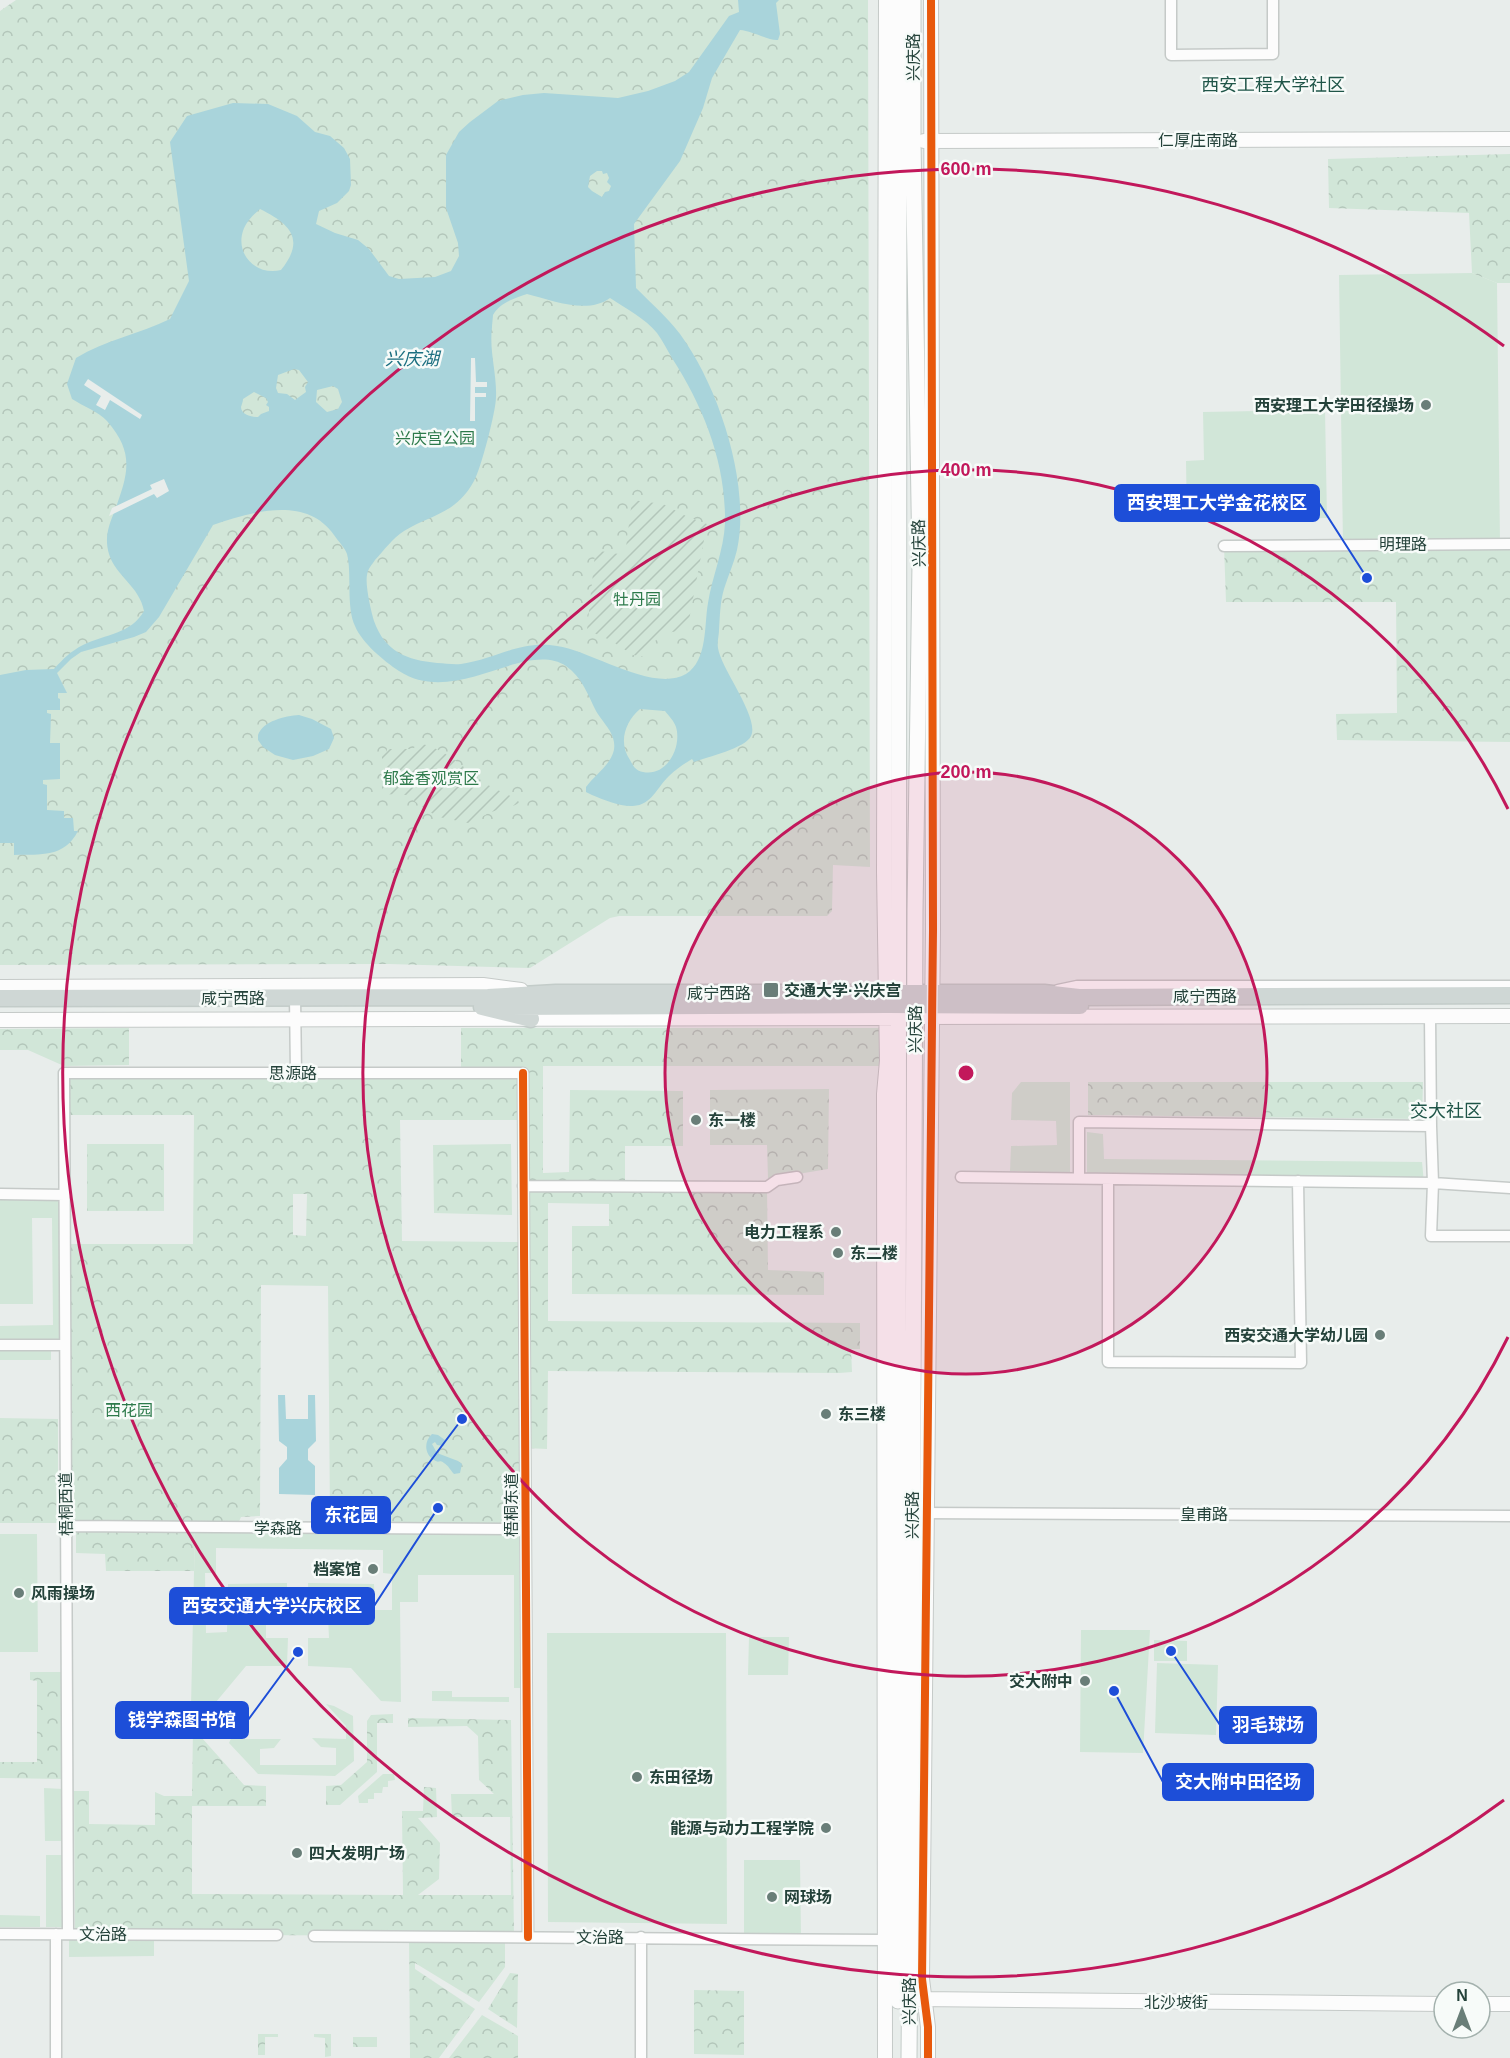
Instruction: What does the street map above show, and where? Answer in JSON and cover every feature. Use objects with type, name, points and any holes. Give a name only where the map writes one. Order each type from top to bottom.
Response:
[{"type":"main road","name":"兴庆路","points":[[909,2058],[912,1512],[908,1005],[920,563],[899,141],[910,0]]},
{"type":"main road","name":"咸宁西路","points":[[0,998],[294,1008],[556,993],[908,1005],[1044,993],[1079,997],[1510,995]]},
{"type":"main road","name":"咸宁西路","points":[[0,1008],[1510,1005]]},
{"type":"main road","points":[[482,1007],[531,1019]]},
{"type":"main road","name":"兴庆路","points":[[898,2058],[912,1512]]},
{"type":"street","points":[[885,2058],[884,1094],[887,1061],[908,1005],[884,872],[899,141],[886,0]]},
{"type":"street","points":[[928,2058],[928,2027],[922,1979],[912,1512],[908,1005],[931,141],[931,0]]},
{"type":"street","points":[[1172,0],[1171,55],[1273,54],[1272,0]]},
{"type":"street","name":"仁厚庄南路","points":[[899,141],[1510,139]]},
{"type":"street","name":"明理路","points":[[1224,546],[1510,544]]},
{"type":"street","points":[[0,987],[483,985],[556,993]]},
{"type":"street","points":[[1044,993],[1077,986],[1510,986]]},
{"type":"street","points":[[0,1020],[294,1008],[531,1019],[908,1005],[1510,1016]]},
{"type":"street","points":[[294,1008],[296,1073]]},
{"type":"street","points":[[1430,1016],[1433,1183],[1431,1236],[1510,1236]]},
{"type":"street","name":"思源路","points":[[64,1073],[523,1073]]},
{"type":"street","name":"梧桐西道","points":[[64,1073],[68,1934]]},
{"type":"street","name":"梧桐东道","points":[[523,1073],[528,1936]]},
{"type":"street","points":[[1079,1178],[1079,1122],[1431,1126]]},
{"type":"street","points":[[523,1186],[767,1187],[777,1180],[797,1177]]},
{"type":"street","points":[[961,1177],[1433,1183],[1510,1188]]},
{"type":"street","points":[[1108,1179],[1108,1362],[1301,1363],[1298,1181]]},
{"type":"street","points":[[0,1194],[65,1195]]},
{"type":"street","points":[[0,1345],[64,1345]]},
{"type":"street","name":"皇甫路","points":[[912,1512],[1510,1516]]},
{"type":"street","name":"学森路","points":[[66,1526],[525,1529]]},
{"type":"street","name":"文治路","points":[[0,1934],[277,1935]]},
{"type":"street","points":[[56,1934],[56,2058]]},
{"type":"street","name":"文治路","points":[[314,1935],[885,1940]]},
{"type":"street","points":[[640,2058],[641,1937]]},
{"type":"street","name":"北沙坡街","points":[[909,1999],[1432,2004]]},
{"type":"street","points":[[1492,2004],[1510,2004]]},
{"type":"green space","name":"兴庆宫公园","points":[[16,0],[868,0],[870,867],[833,865],[832,911],[827,916],[619,916],[610,918],[530,968],[389,964],[0,965],[0,11]]},
{"type":"green space","points":[[1510,154],[1510,283],[1497,283],[1472,273],[1469,213],[1329,208],[1328,159]]},
{"type":"green space","points":[[1472,273],[1497,283],[1500,544],[1343,545],[1339,275]]},
{"type":"green space","points":[[1325,410],[1327,518],[1187,521],[1186,461],[1204,460],[1203,412]]},
{"type":"green space","name":"牡丹园","points":[[632,500],[663,504],[707,524],[687,631],[672,632],[661,636],[645,657],[633,655],[610,640],[587,630],[595,554],[600,551],[625,555]]},
{"type":"green space","points":[[1224,546],[1510,546],[1510,742],[1337,740],[1336,714],[1397,713],[1396,602],[1226,602]]},
{"type":"green space","name":"郁金香观赏区","points":[[415,743],[444,753],[488,785],[520,803],[490,812],[473,824],[439,817],[407,795],[382,794],[382,753],[386,753],[387,749],[414,749]]},
{"type":"green space","points":[[129,1028],[129,1065],[64,1066],[28,1050],[0,1050],[0,1029]]},
{"type":"green space","name":"西花园","points":[[461,1028],[879,1028],[879,1066],[543,1066],[543,1173],[569,1172],[570,1090],[683,1091],[683,1146],[625,1146],[625,1185],[767,1187],[768,1270],[824,1272],[824,1295],[572,1294],[572,1226],[609,1226],[609,1204],[548,1203],[548,1321],[860,1323],[860,1349],[851,1349],[852,1372],[548,1371],[547,1449],[525,1448],[525,1529],[353,1527],[349,1517],[330,1516],[328,1286],[261,1285],[260,1516],[241,1517],[236,1528],[195,1528],[194,1571],[106,1571],[105,1554],[76,1553],[76,1527],[66,1526],[65,1244],[193,1244],[194,1115],[64,1115],[64,1073],[461,1072]],"holes":[[[400,1120],[523,1120],[523,1242],[402,1241]],[[293,1194],[307,1194],[306,1236],[293,1235]]]},
{"type":"green space","points":[[1021,1082],[1070,1082],[1070,1174],[1010,1171],[1011,1146],[1057,1145],[1056,1121],[1011,1120],[1012,1093]]},
{"type":"green space","points":[[1088,1082],[1423,1082],[1422,1119],[1088,1115]]},
{"type":"green space","points":[[829,1089],[828,1169],[768,1179],[767,1145],[710,1145],[710,1090]]},
{"type":"green space","points":[[1087,1132],[1103,1134],[1104,1159],[1422,1162],[1424,1183],[1087,1179]]},
{"type":"green space","points":[[87,1144],[164,1144],[164,1211],[87,1211]]},
{"type":"green space","points":[[511,1144],[512,1215],[434,1213],[433,1145]]},
{"type":"green space","points":[[0,1194],[65,1195],[61,1345],[51,1345],[51,1360],[0,1360],[0,1326],[53,1325],[52,1218],[32,1218],[33,1304],[0,1304]]},
{"type":"green space","points":[[0,1418],[58,1419],[58,1523],[0,1523]]},
{"type":"green space","points":[[195,1528],[519,1529],[520,1688],[514,1688],[514,1575],[418,1575],[418,1602],[400,1602],[401,1702],[381,1701],[351,1668],[308,1666],[308,1638],[329,1638],[328,1617],[309,1616],[308,1583],[374,1584],[375,1610],[392,1610],[392,1574],[383,1573],[383,1550],[216,1548],[216,1573],[205,1573],[206,1633],[227,1632],[228,1584],[287,1583],[287,1617],[266,1618],[266,1638],[288,1638],[287,1666],[246,1666],[216,1702],[243,1701],[213,1733],[191,1706]]},
{"type":"green space","name":"风雨操场","points":[[0,1534],[37,1534],[38,1652],[0,1652]]},
{"type":"green space","points":[[1081,1630],[1150,1630],[1143,1753],[1080,1752]]},
{"type":"green space","name":"东田径场","points":[[547,1633],[726,1633],[727,1924],[548,1922]]},
{"type":"green space","points":[[749,1637],[789,1637],[788,1675],[748,1675]]},
{"type":"green space","points":[[1154,1640],[1187,1641],[1187,1661],[1154,1661]]},
{"type":"green space","points":[[1157,1663],[1218,1665],[1216,1735],[1155,1733]]},
{"type":"green space","points":[[30,1672],[63,1672],[63,1779],[0,1778],[0,1762],[37,1762],[37,1681],[30,1680]]},
{"type":"green space","points":[[432,1691],[452,1691],[452,1697],[509,1697],[509,1702],[432,1701]]},
{"type":"green space","points":[[326,1704],[353,1716],[354,1761],[335,1776],[258,1774],[229,1743],[233,1734],[244,1726],[243,1739],[281,1739],[274,1748],[260,1749],[260,1765],[336,1765],[336,1748],[321,1747],[312,1738],[346,1739],[346,1726]]},
{"type":"green space","points":[[393,1714],[393,1723],[377,1723],[377,1772],[340,1805],[326,1805],[326,1786],[341,1785],[367,1762],[367,1721],[371,1715]]},
{"type":"green space","points":[[408,1718],[511,1720],[514,1936],[505,1937],[505,1967],[479,2002],[415,1963],[415,1969],[475,2009],[439,2058],[410,2058],[409,1936],[75,1934],[74,1791],[89,1791],[89,1824],[155,1825],[155,1792],[164,1796],[192,1796],[193,1728],[244,1785],[266,1786],[266,1806],[192,1806],[192,1894],[403,1895],[402,1811],[423,1811],[424,1787],[436,1788],[437,1817],[418,1818],[440,1843],[439,1879],[418,1895],[511,1895],[510,1817],[452,1817],[451,1794],[494,1794],[479,1780],[478,1736],[467,1726],[408,1727]]},
{"type":"green space","points":[[383,1774],[394,1774],[395,1780],[388,1781],[388,1787],[383,1787],[382,1793],[374,1793],[374,1799],[368,1799],[368,1803],[359,1803],[358,1796]]},
{"type":"green space","points":[[44,1788],[63,1789],[63,1841],[45,1841]]},
{"type":"green space","points":[[46,1855],[63,1855],[63,1927],[46,1927]]},
{"type":"green space","name":"网球场","points":[[744,1860],[800,1860],[801,1938],[744,1938]]},
{"type":"green space","points":[[0,1915],[40,1916],[40,1927],[0,1927]]},
{"type":"green space","points":[[69,1940],[154,1941],[154,1956],[69,1957]]},
{"type":"green space","points":[[510,1973],[518,1974],[517,2028],[488,2009]]},
{"type":"green space","points":[[694,1990],[744,1991],[744,2055],[694,2054]]},
{"type":"green space","points":[[482,2015],[518,2036],[518,2058],[449,2058]]},
{"type":"green space","points":[[258,2034],[278,2034],[278,2037],[265,2037],[265,2055],[258,2055]]},
{"type":"green space","points":[[314,2034],[331,2034],[331,2056],[325,2057],[325,2038],[314,2037]]},
{"type":"green space","points":[[353,2037],[377,2037],[377,2047],[353,2047]]},
{"type":"water","name":"兴庆湖","points":[[738,0],[779,0],[776,3],[780,34],[778,40],[740,30],[712,78],[703,108],[680,161],[634,224],[636,288],[675,328],[694,356],[719,408],[735,467],[740,524],[737,550],[722,599],[718,646],[750,718],[752,728],[748,740],[716,755],[694,762],[692,759],[672,773],[650,799],[640,805],[612,803],[592,795],[586,792],[586,787],[610,759],[614,746],[613,738],[572,670],[549,660],[530,661],[466,679],[443,682],[421,680],[399,671],[368,645],[355,626],[351,609],[347,554],[334,535],[322,523],[309,515],[278,510],[261,512],[213,525],[159,617],[146,632],[81,652],[57,673],[67,693],[58,693],[60,710],[47,710],[47,713],[51,714],[50,743],[60,743],[60,779],[43,780],[43,784],[47,785],[47,810],[64,811],[64,818],[73,818],[74,831],[78,831],[66,846],[51,853],[14,855],[14,843],[0,843],[0,675],[26,670],[54,669],[79,647],[125,629],[139,619],[144,611],[138,595],[112,561],[108,548],[109,526],[126,474],[122,443],[104,418],[72,399],[67,384],[76,358],[99,346],[170,319],[189,281],[170,142],[187,116],[233,103],[268,104],[297,116],[315,132],[330,136],[344,148],[350,159],[351,185],[349,191],[337,203],[319,211],[316,224],[358,240],[369,249],[389,276],[399,279],[435,277],[451,271],[459,256],[458,243],[446,208],[446,155],[459,132],[470,122],[498,101],[523,95],[544,93],[618,98],[648,91],[675,81],[689,72],[729,16],[739,12]],"holes":[[[597,171],[607,173],[609,178],[607,182],[611,186],[609,191],[605,192],[602,197],[592,191],[588,187],[590,176]],[[260,209],[271,215],[279,220],[291,234],[292,249],[289,259],[281,270],[264,270],[250,262],[245,256],[241,240],[243,231]],[[527,294],[580,306],[601,303],[610,298],[629,310],[647,323],[659,336],[684,377],[703,416],[722,479],[725,523],[708,603],[702,651],[693,668],[686,674],[672,678],[640,675],[571,649],[543,645],[519,648],[461,664],[426,662],[407,657],[391,647],[384,640],[374,621],[367,579],[368,570],[375,560],[404,531],[451,507],[467,492],[477,475],[495,404],[496,388],[491,345],[493,315],[503,304]],[[294,369],[299,370],[308,382],[305,387],[306,392],[295,400],[287,394],[278,393],[276,388],[278,375]],[[333,386],[338,389],[342,402],[338,409],[327,412],[316,402],[317,390]],[[254,392],[266,398],[269,411],[253,417],[243,412],[241,407],[243,399]],[[640,709],[665,711],[674,723],[677,735],[675,751],[666,765],[659,770],[643,772],[632,764],[624,746],[625,733],[630,720]]]},
{"type":"water","points":[[299,715],[331,729],[334,738],[329,749],[313,756],[293,760],[275,755],[263,747],[258,740],[258,735],[265,726],[281,718]]},
{"type":"water","points":[[278,1395],[285,1395],[286,1419],[308,1419],[308,1395],[315,1395],[316,1441],[308,1449],[308,1460],[315,1466],[315,1495],[279,1494],[279,1468],[287,1459],[287,1447],[279,1441]]},
{"type":"water","points":[[432,1434],[445,1440],[444,1446],[437,1445],[435,1442],[432,1444],[437,1453],[462,1464],[460,1473],[454,1474],[445,1464],[436,1461],[428,1454],[426,1444]]},
{"type":"pier","points":[[471,358],[475,358],[476,382],[487,382],[487,387],[475,387],[475,393],[486,393],[486,397],[475,397],[475,421],[470,421]]},
{"type":"pier","points":[[88,379],[142,415],[140,419],[110,400],[105,410],[96,405],[101,396],[84,385]]},
{"type":"pier","points":[[164,479],[169,491],[157,498],[154,494],[109,516],[112,508],[152,489],[150,485]]},
{"type":"cycle path","points":[[928,2058],[928,2027],[922,1979],[933,930],[931,0]]},
{"type":"cycle path","points":[[523,1073],[528,1937]]},
{"type":"place","name":"西安理工大学田径操场","points":[[1426,405]]},
{"type":"place","name":"西安理工大学金花校区","points":[[1367,578]]},
{"type":"place","name":"交通大学·兴庆宫","points":[[771,990]]},
{"type":"place","name":"东一楼","points":[[696,1120]]},
{"type":"place","name":"电力工程系","points":[[836,1232]]},
{"type":"place","name":"东二楼","points":[[838,1253]]},
{"type":"place","name":"西安交通大学幼儿园","points":[[1380,1335]]},
{"type":"place","name":"东三楼","points":[[826,1414]]},
{"type":"place","name":"东花园","points":[[462,1419]]},
{"type":"place","name":"西安交通大学兴庆校区","points":[[438,1508]]},
{"type":"place","name":"档案馆","points":[[373,1569]]},
{"type":"place","name":"风雨操场","points":[[19,1593]]},
{"type":"place","name":"羽毛球场","points":[[1171,1651]]},
{"type":"place","name":"钱学森图书馆","points":[[298,1652]]},
{"type":"place","name":"交大附中","points":[[1085,1681]]},
{"type":"place","name":"交大附中田径场","points":[[1114,1691]]},
{"type":"place","name":"东田径场","points":[[637,1777]]},
{"type":"place","name":"能源与动力工程学院","points":[[826,1828]]},
{"type":"place","name":"四大发明广场","points":[[297,1853]]},
{"type":"place","name":"网球场","points":[[772,1897]]},
{"type":"district","name":"西安工程大学社区","points":[[1273,85]]},
{"type":"district","name":"交大社区","points":[[1446,1111]]}]
